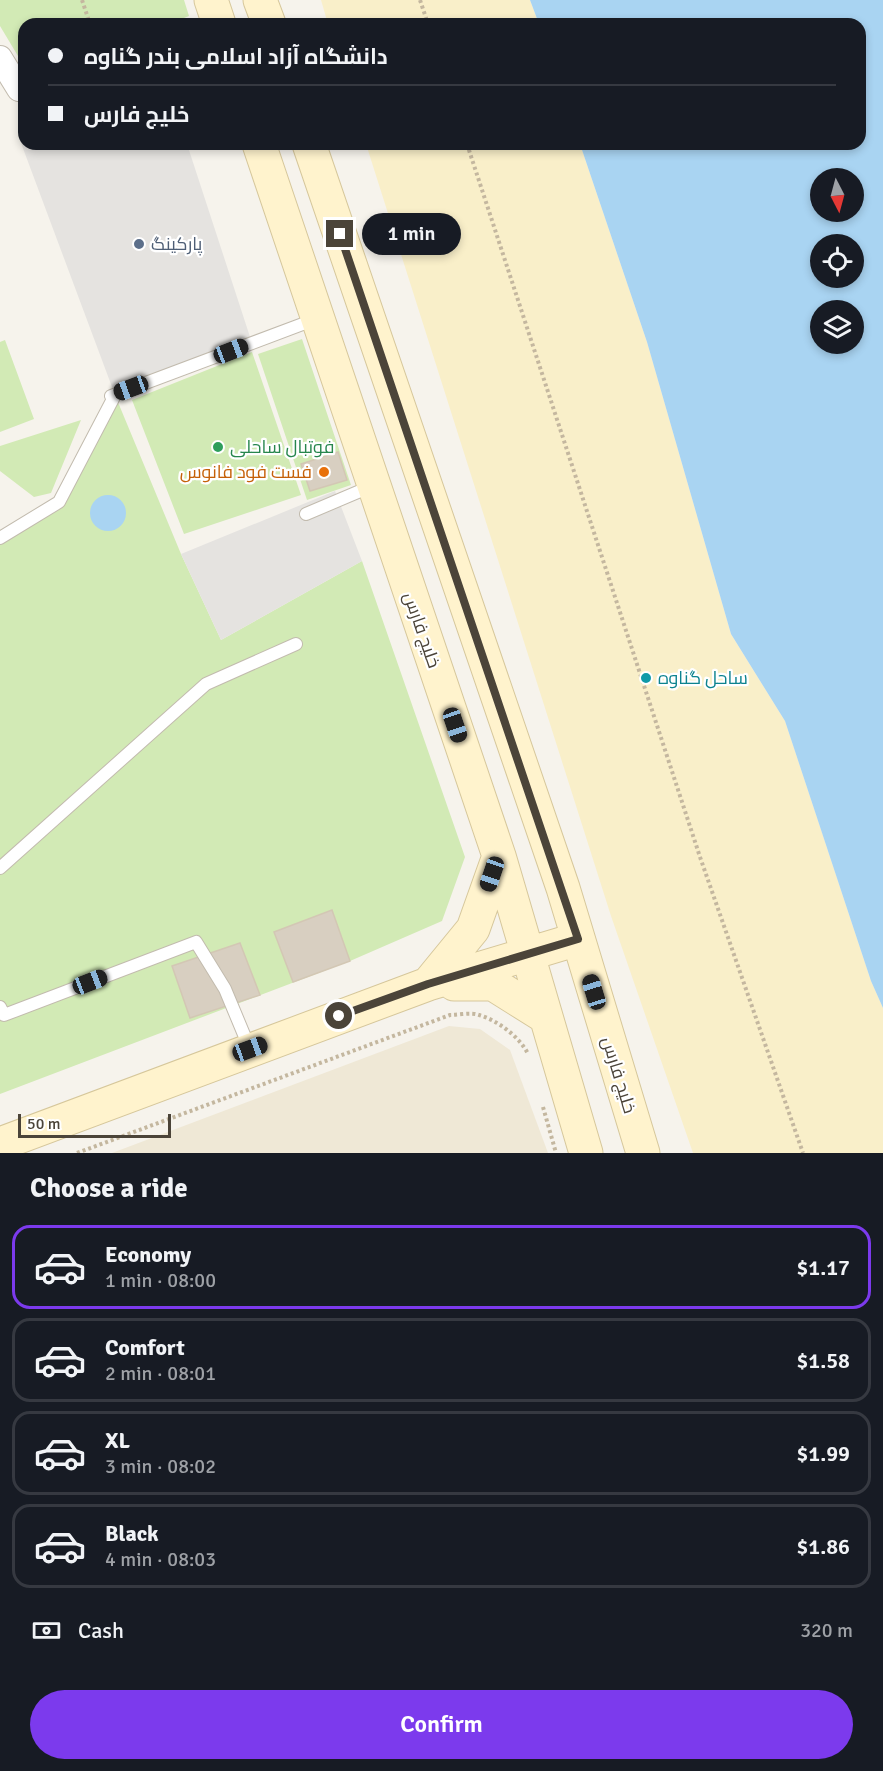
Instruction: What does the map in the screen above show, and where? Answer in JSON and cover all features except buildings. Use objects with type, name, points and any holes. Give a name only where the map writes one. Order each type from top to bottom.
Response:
[{"type":"main road","points":[[260,0],[266,18]]},
{"type":"main road","name":"خلیج فارس","points":[[261,150],[499,856],[586,1153]]},
{"type":"main road","name":"خلیج فارس","points":[[311,150],[578,939],[643,1153]]},
{"type":"main road","points":[[428,984],[473,929],[499,856]]},
{"type":"main road","points":[[0,1144],[428,984],[578,939]]},
{"type":"main road","points":[[428,984],[493,984],[544,1016]]},
{"type":"street","points":[[0,58],[18,85]]},
{"type":"lane","points":[[0,538],[59,502],[115,395],[111,396],[317,318]]},
{"type":"lane","points":[[306,514],[374,485]]},
{"type":"lane","points":[[0,868],[206,684],[296,644]]},
{"type":"lane","points":[[0,1006],[4,1015],[196,942],[225,989],[250,1049]]},
{"type":"path","points":[[82,0],[88,18]]},
{"type":"path","points":[[420,0],[426,18]]},
{"type":"path","points":[[469,150],[700,857],[803,1153]]},
{"type":"path","points":[[77,1153],[450,1015],[477,1014],[499,1024],[524,1045],[532,1065]]},
{"type":"path","points":[[542,1102],[556,1153]]},
{"type":"shaded area","name":"پارکینگ","points":[[24,150],[189,150],[252,343],[115,395]]},
{"type":"shaded area","points":[[335,491],[362,561],[221,640],[181,554]]},
{"type":"shaded area","points":[[449,1026],[480,1029],[510,1050],[548,1153],[112,1153]]},
{"type":"green space","points":[[0,0],[184,0],[189,16],[184,18],[18,18],[18,56],[0,26]]},
{"type":"green space","points":[[302,339],[351,485],[307,500],[258,354]]},
{"type":"green space","points":[[5,340],[34,419],[0,432],[0,342]]},
{"type":"green space","name":"فوتبال ساحلی","points":[[252,352],[301,495],[184,534],[132,400]]},
{"type":"green space","points":[[115,395],[181,554],[221,640],[362,561],[465,857],[442,921],[350,961],[0,1094],[0,541],[59,502]]},
{"type":"green space","points":[[81,420],[51,493],[34,497],[0,471],[0,446]]},
{"type":"sand","points":[[321,0],[530,0],[537,18],[326,18]]},
{"type":"sand","name":"ساحل گناوه","points":[[368,150],[582,150],[647,342],[731,634],[785,721],[871,981],[883,1008],[883,1153],[693,1153],[611,916]]},
{"type":"water","points":[[530,0],[883,0],[883,1008],[871,981],[785,721],[731,634],[647,342],[582,150],[866,150],[866,18],[537,18]]},
{"type":"water","points":[[108,495],[121,500],[126,513],[121,526],[108,531],[95,526],[90,513],[95,500]]},
{"type":"place","name":"پارکینگ","points":[[139,244]]},
{"type":"place","name":"فوتبال ساحلی","points":[[218,447]]},
{"type":"place","name":"فست فود فانوس","points":[[324,472]]},
{"type":"place","name":"ساحل گناوه","points":[[646,678]]},
{"type":"route","points":[[339,1016],[428,984],[578,939],[563,888],[340,234]]}]
